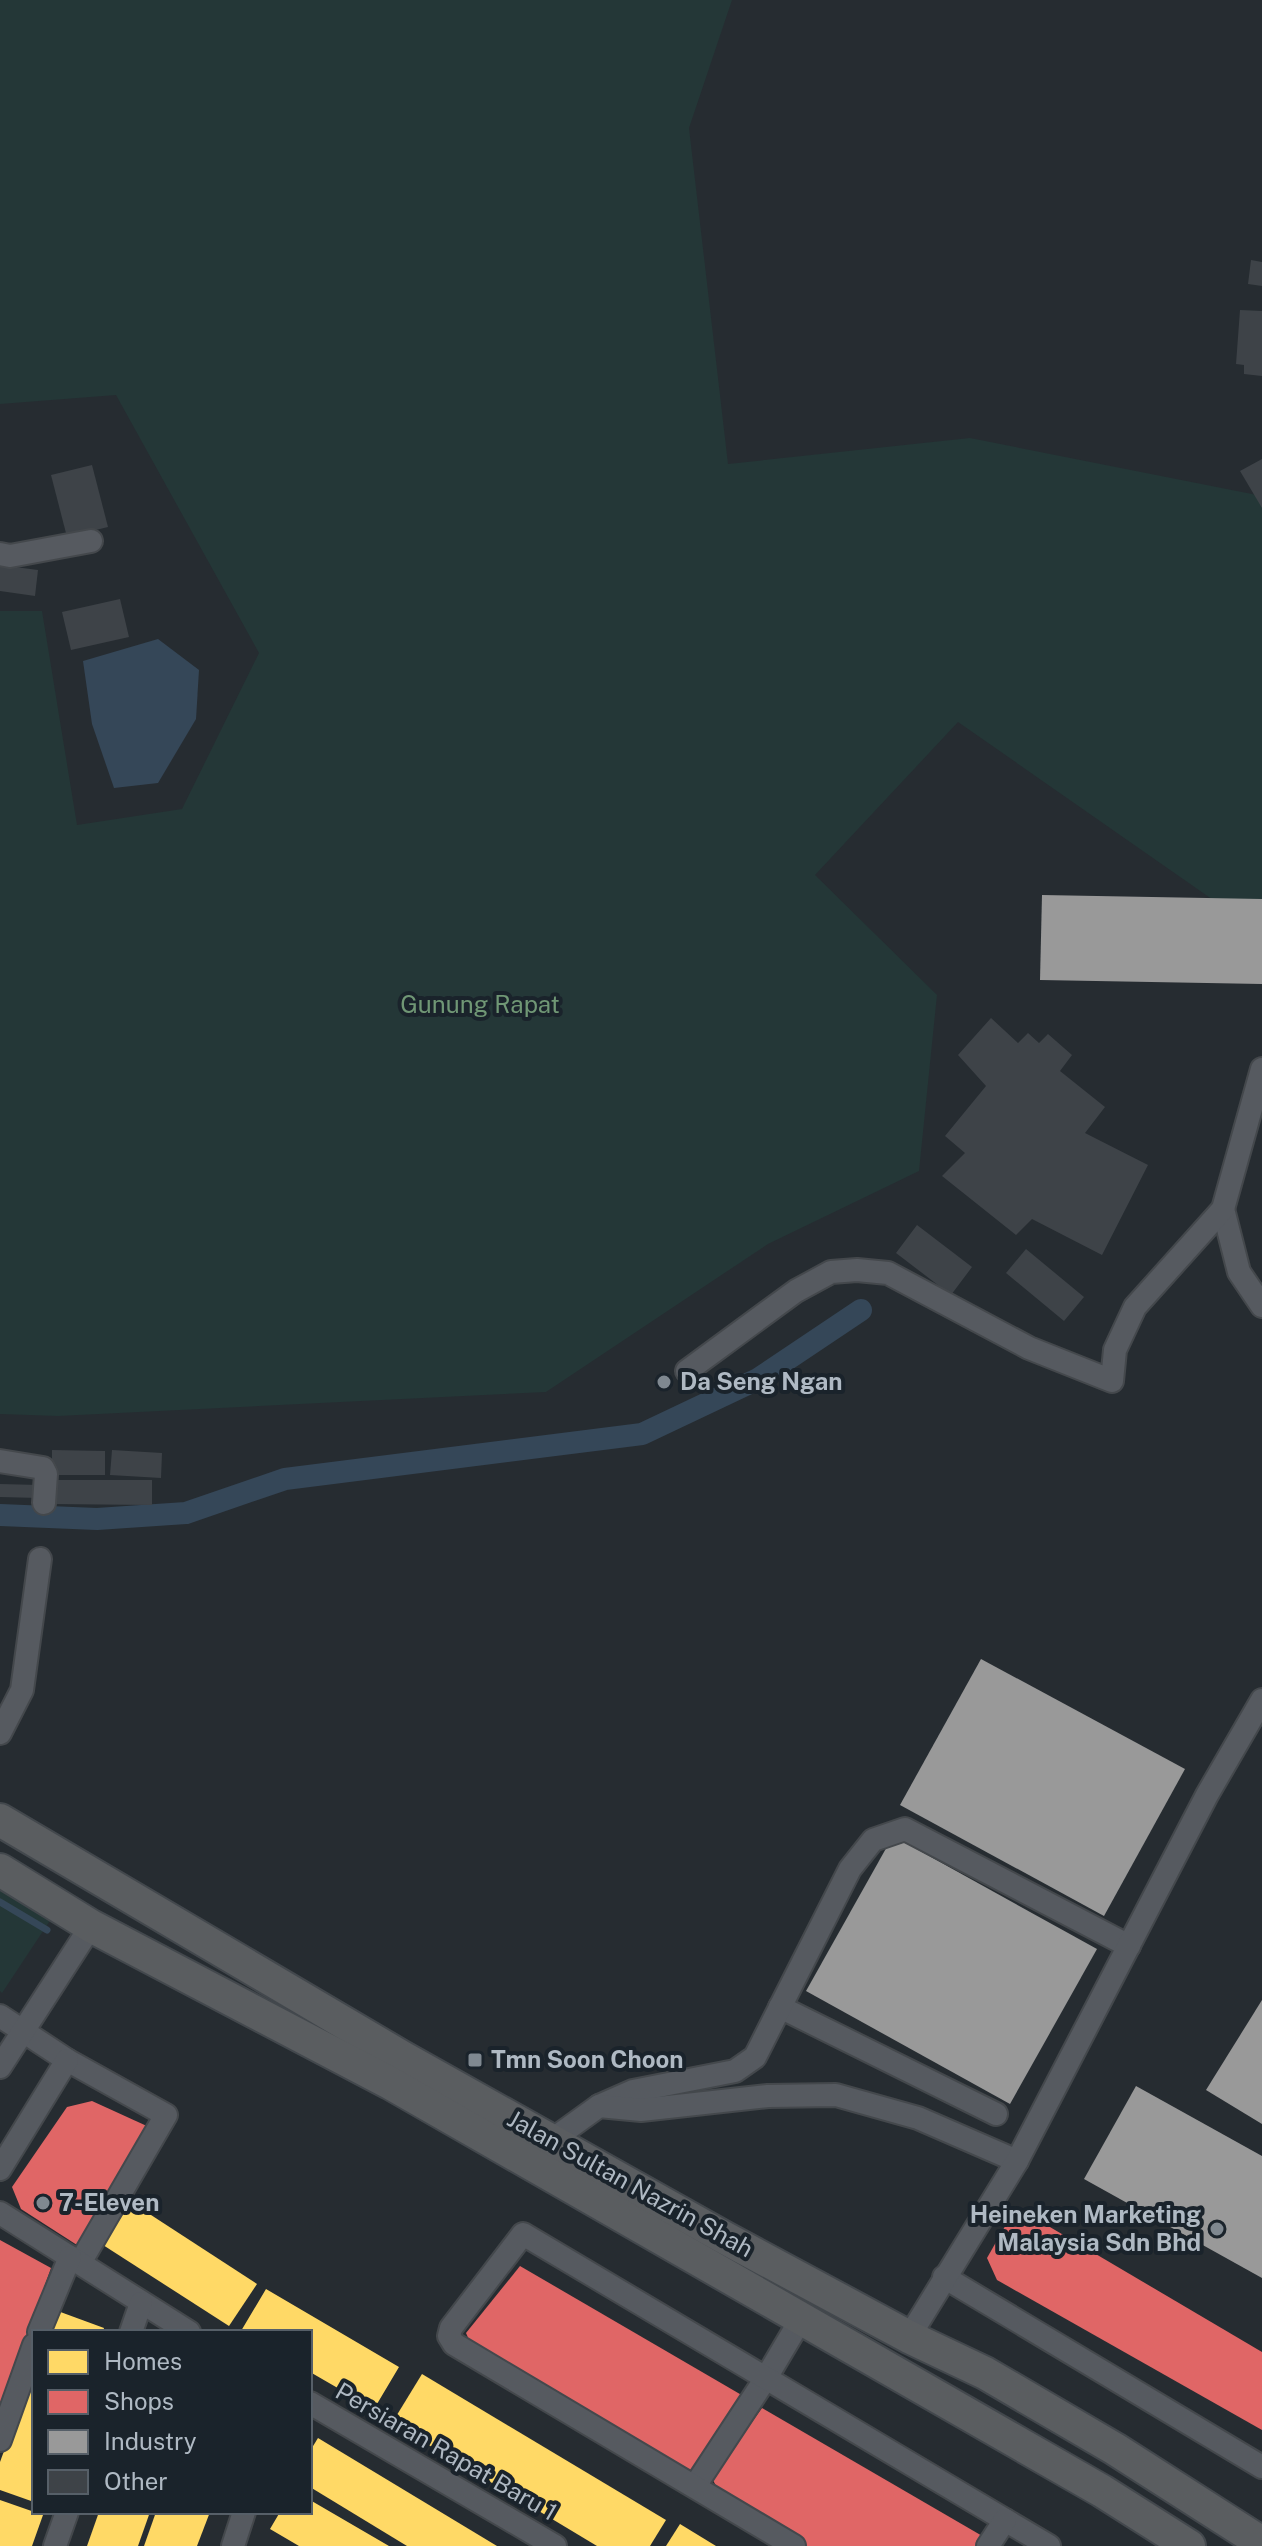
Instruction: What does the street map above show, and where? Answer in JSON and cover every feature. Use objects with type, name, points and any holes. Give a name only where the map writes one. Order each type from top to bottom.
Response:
[{"type":"highway","name":"Jalan Sultan Nazrin Shah","points":[[0,1820],[402,2057],[909,2337],[985,2373],[1102,2441],[1262,2543]]},
{"type":"highway","points":[[38,1843],[73,1882],[91,1926],[107,1919],[130,1918],[191,1931]]},
{"type":"highway","name":"Jalan Sultan Nazrin Shah","points":[[0,1870],[91,1926],[390,2083],[1102,2491],[1189,2546]]},
{"type":"street","points":[[0,554],[10,556],[91,541]]},
{"type":"street","points":[[687,1371],[796,1291],[831,1272],[857,1270],[888,1273],[1029,1348],[1112,1381],[1115,1350],[1135,1307],[1223,1209],[1262,1069]]},
{"type":"street","points":[[1223,1209],[1239,1272],[1262,1306]]},
{"type":"street","points":[[0,1461],[43,1468],[46,1474],[44,1503]]},
{"type":"street","points":[[2,1724],[22,1690],[40,1559]]},
{"type":"street","points":[[909,2337],[1017,2161],[1207,1795],[1262,1700]]},
{"type":"street","points":[[552,2140],[599,2106],[633,2091],[735,2071],[755,2057],[850,1869],[873,1840],[905,1829],[1129,1946]]},
{"type":"street","points":[[0,2067],[91,1926]]},
{"type":"street","points":[[780,2007],[996,2114]]},
{"type":"street","points":[[0,2016],[67,2060],[166,2115],[75,2260],[40,2330]]},
{"type":"street","points":[[0,2169],[67,2060]]},
{"type":"street","points":[[599,2106],[641,2110],[768,2096],[836,2095],[918,2118],[1017,2161]]},
{"type":"street","points":[[0,2213],[186,2330]]},
{"type":"street","points":[[794,2546],[454,2344],[449,2336],[451,2328],[523,2234],[1049,2546]]},
{"type":"street","points":[[944,2277],[1262,2467]]},
{"type":"street","points":[[132,2330],[141,2303]]},
{"type":"street","points":[[695,2486],[801,2319]]},
{"type":"street","points":[[0,2440],[32,2351]]},
{"type":"street","name":"Persiaran Rapat Baru 1","points":[[312,2404],[530,2540],[555,2546]]},
{"type":"street","points":[[55,2546],[66,2514]]},
{"type":"street","points":[[240,2543],[244,2514]]},
{"type":"street","points":[[988,2546],[1005,2520]]},
{"type":"green space","name":"Gunung Rapat","points":[[0,0],[732,0],[689,128],[728,464],[970,438],[1262,496],[1262,917],[1249,925],[958,722],[815,875],[937,995],[919,1171],[768,1244],[546,1392],[58,1416],[0,1414],[0,611],[42,611],[77,825],[182,809],[259,653],[116,395],[0,404]]},
{"type":"green space","points":[[0,1884],[51,1919],[2,1993],[0,1991]]},
{"type":"water","points":[[158,639],[199,670],[196,719],[158,783],[114,788],[92,724],[83,661]]},
{"type":"building: Homes","points":[[131,2202],[257,2284],[229,2326],[103,2245]]},
{"type":"building: Homes","points":[[266,2289],[399,2367],[374,2409],[312,2373],[312,2330],[242,2330]]},
{"type":"building: Homes","points":[[55,2310],[104,2328],[104,2330],[48,2330]]},
{"type":"building: Homes","points":[[32,2374],[32,2501],[0,2490],[0,2462]]},
{"type":"building: Homes","points":[[422,2374],[666,2520],[650,2546],[597,2546],[392,2423]]},
{"type":"building: Homes","points":[[318,2438],[497,2546],[407,2546],[312,2488],[312,2448]]},
{"type":"building: Homes","points":[[0,2500],[32,2511],[32,2514],[43,2515],[32,2546],[0,2546]]},
{"type":"building: Homes","points":[[312,2501],[389,2546],[299,2546],[270,2529],[279,2514],[312,2514]]},
{"type":"building: Homes","points":[[98,2514],[149,2514],[138,2546],[87,2546]]},
{"type":"building: Homes","points":[[155,2514],[209,2514],[197,2546],[144,2546]]},
{"type":"building: Homes","points":[[680,2524],[716,2546],[666,2546]]},
{"type":"building: Shops","points":[[92,2101],[149,2127],[77,2245],[21,2209],[12,2187],[67,2107]]},
{"type":"building: Shops","points":[[1016,2207],[1262,2352],[1262,2430],[997,2280],[987,2258]]},
{"type":"building: Shops","points":[[0,2240],[51,2268],[0,2412]]},
{"type":"building: Shops","points":[[520,2266],[745,2397],[692,2478],[472,2347],[466,2333]]},
{"type":"building: Shops","points":[[762,2408],[984,2537],[979,2546],[807,2546],[719,2492],[712,2478]]},
{"type":"building: Industry","points":[[1042,895],[1262,899],[1262,984],[1040,980]]},
{"type":"building: Industry","points":[[981,1659],[1185,1769],[1104,1916],[900,1805]]},
{"type":"building: Industry","points":[[893,1836],[1097,1949],[1010,2104],[806,1991]]},
{"type":"building: Industry","points":[[1262,2000],[1262,2124],[1206,2090]]},
{"type":"building: Industry","name":"Heineken Marketing Malaysia Sdn Bhd","points":[[1136,2086],[1262,2156],[1262,2278],[1084,2179]]},
{"type":"building: Other","points":[[1251,260],[1262,262],[1262,286],[1248,284]]},
{"type":"building: Other","points":[[1240,310],[1262,311],[1262,376],[1244,374],[1244,365],[1236,364]]},
{"type":"building: Other","points":[[1262,459],[1262,508],[1240,471]]},
{"type":"building: Other","points":[[92,465],[108,527],[67,537],[51,475]]},
{"type":"building: Other","points":[[0,565],[38,570],[35,596],[0,591]]},
{"type":"building: Other","points":[[120,599],[129,637],[71,650],[62,612]]},
{"type":"building: Other","points":[[991,1018],[1018,1043],[1028,1033],[1039,1043],[1048,1034],[1072,1055],[1060,1071],[1105,1107],[1085,1133],[1148,1165],[1102,1255],[1032,1219],[1016,1235],[942,1176],[965,1153],[945,1136],[986,1086],[958,1055]]},
{"type":"building: Other","points":[[917,1225],[972,1267],[951,1295],[896,1253]]},
{"type":"building: Other","points":[[1026,1249],[1084,1297],[1064,1321],[1006,1273]]},
{"type":"building: Other","points":[[52,1450],[105,1451],[105,1475],[52,1475]]},
{"type":"building: Other","points":[[112,1450],[162,1453],[161,1478],[110,1475]]},
{"type":"building: Other","points":[[51,1480],[152,1480],[152,1505],[50,1504]]},
{"type":"building: Other","points":[[0,1484],[39,1485],[39,1498],[0,1497]]},
{"type":"waterway","points":[[0,1515],[97,1519],[186,1513],[285,1479],[642,1434],[758,1379],[861,1310]]},
{"type":"waterway","points":[[0,1902],[47,1930]]},
{"type":"place","name":"Da Seng Ngan","points":[[664,1382]]},
{"type":"place","name":"Tmn Soon Choon","points":[[475,2060]]},
{"type":"place","name":"7-Eleven","points":[[43,2203]]},
{"type":"place","name":"Heineken Marketing Malaysia Sdn Bhd","points":[[1217,2229]]}]
